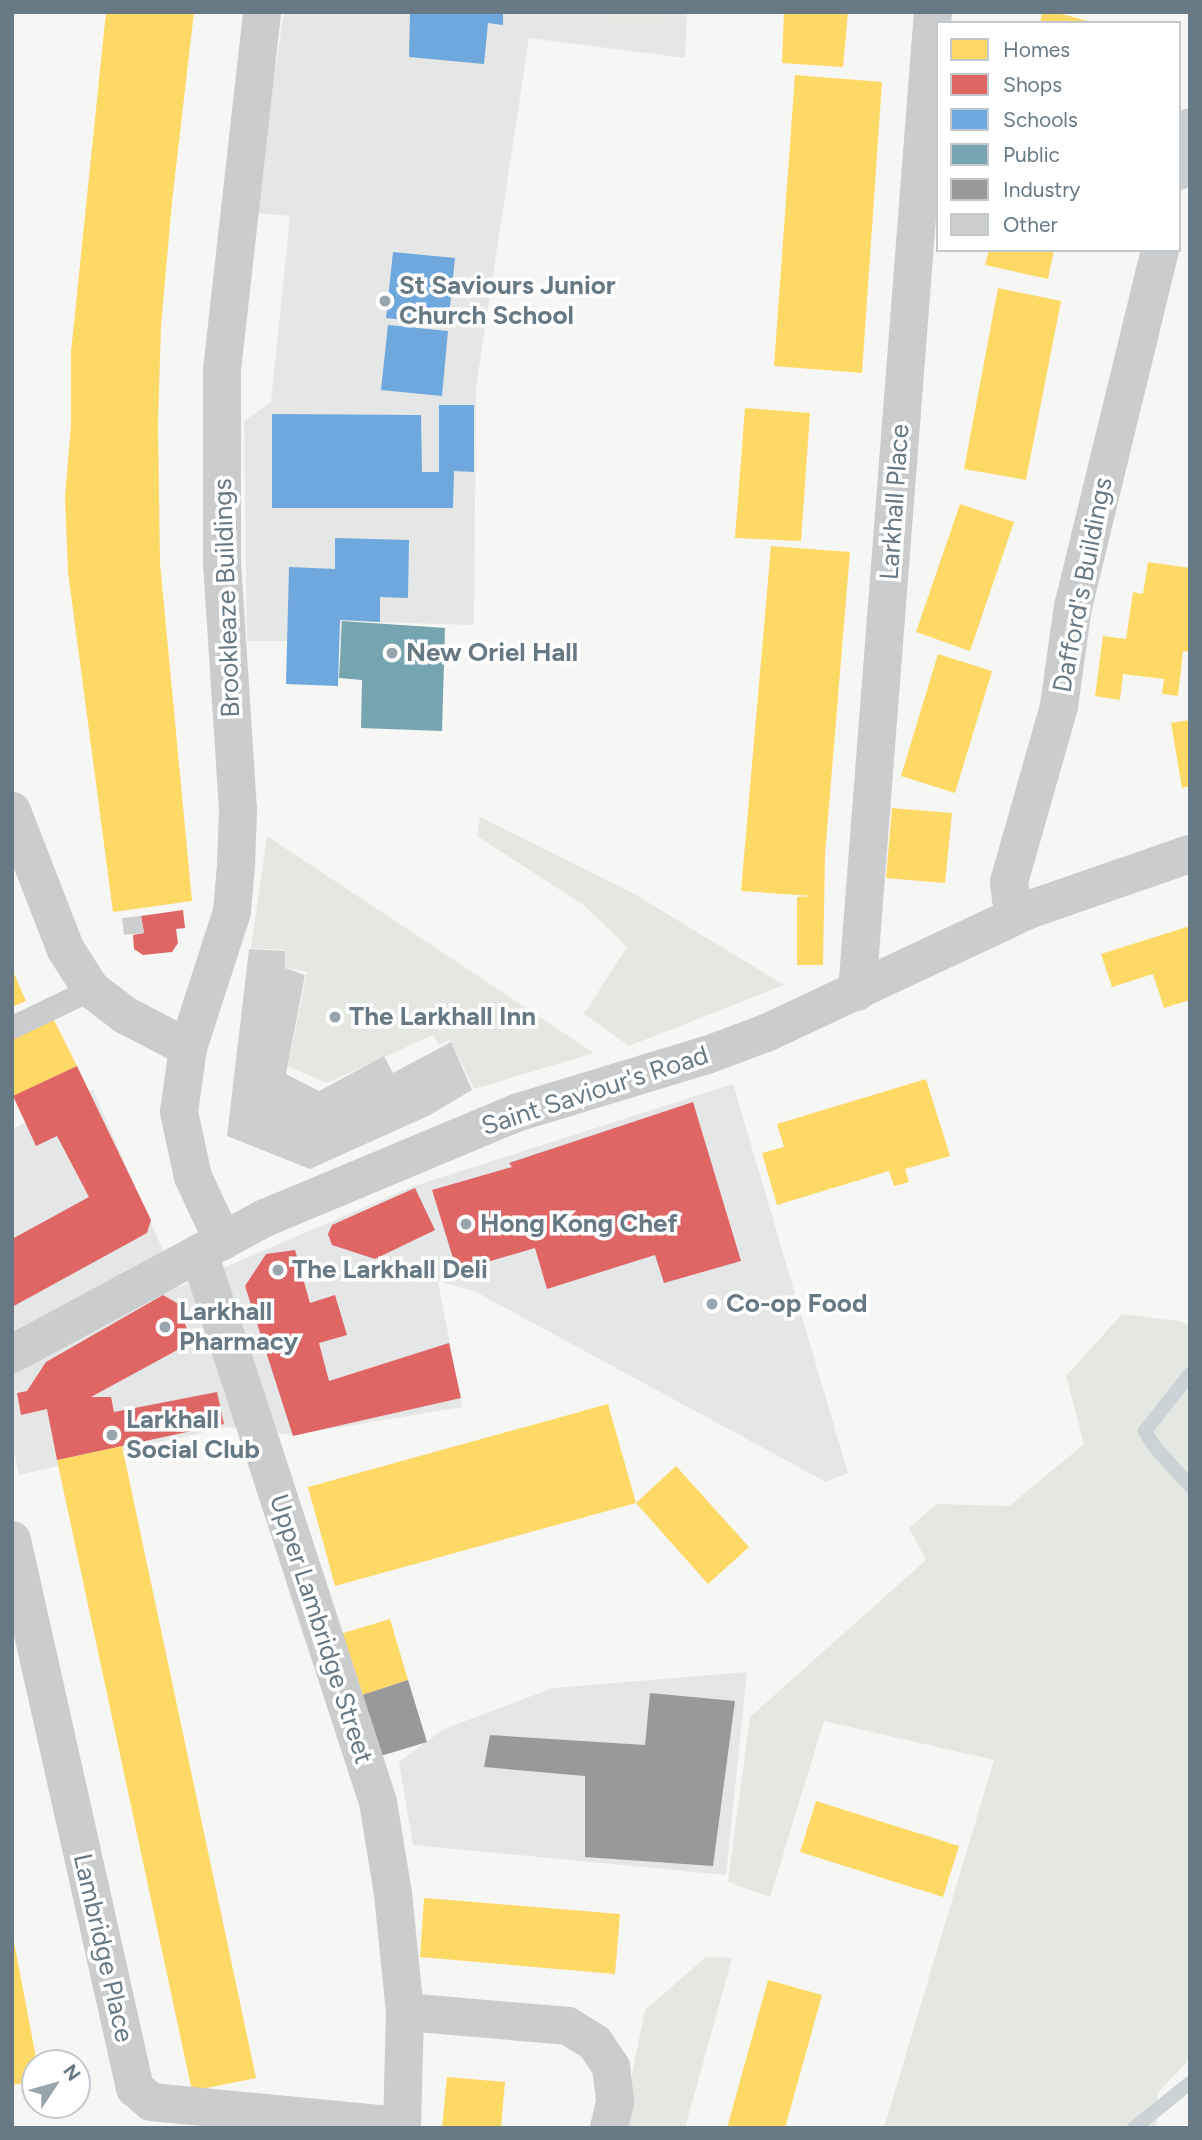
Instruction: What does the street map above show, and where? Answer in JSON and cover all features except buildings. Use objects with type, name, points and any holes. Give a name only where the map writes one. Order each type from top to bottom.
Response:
[{"type":"street","name":"Brookleaze Buildings","points":[[211,1247],[185,1151],[179,1112],[188,1048],[232,912],[236,865],[238,810],[222,565],[222,370],[262,12]]},
{"type":"street","name":"Larkhall Place","points":[[857,992],[933,12]]},
{"type":"street","points":[[1181,163],[1190,127]]},
{"type":"street","name":"Dafford's Buildings","points":[[1028,910],[1011,899],[1009,882],[1059,706],[1073,607],[1160,252]]},
{"type":"street","points":[[12,811],[66,950],[91,989],[125,1015],[188,1048]]},
{"type":"street","name":"Saint Saviour's Road","points":[[12,1354],[265,1218],[519,1112],[707,1055],[857,992],[1028,910],[1190,854]]},
{"type":"street","name":"Upper Lambridge Street","points":[[211,1247],[378,1802],[393,1894],[405,2012],[402,2127]]},
{"type":"street","name":"Lambridge Place","points":[[12,1540],[135,2088],[151,2102],[402,2127]]},
{"type":"street","points":[[405,2012],[568,2026],[595,2043],[611,2067],[615,2102],[609,2128]]},
{"type":"lane","points":[[12,1027],[91,989]]},
{"type":"shaded area","name":"St Saviours Junior Church School","points":[[284,12],[687,12],[685,58],[529,38],[476,387],[474,625],[342,621],[342,641],[247,641],[244,421],[271,402],[290,216],[254,213]]},
{"type":"shaded area","points":[[610,12],[666,12],[666,25],[610,23]]},
{"type":"shaded area","points":[[480,817],[631,892],[784,985],[629,1046],[584,1014],[627,947],[585,906],[477,836]]},
{"type":"shaded area","points":[[267,836],[594,1053],[474,1089],[450,1040],[439,1045],[433,1035],[327,1083],[288,1066],[307,972],[286,968],[285,950],[251,948]]},
{"type":"shaded area","points":[[733,1084],[848,1473],[826,1482],[474,1291],[438,1281],[462,1407],[293,1435],[226,1427],[19,1475],[12,1442],[12,1130],[51,1106],[93,1090],[179,1287],[414,1186]]},
{"type":"shaded area","points":[[1122,1314],[1179,1321],[1190,1325],[1190,2059],[1158,2092],[1156,2128],[884,2128],[994,1760],[824,1721],[770,1897],[728,1882],[750,1717],[926,1560],[909,1528],[937,1504],[1009,1506],[1084,1444],[1066,1376]]},
{"type":"shaded area","points":[[747,1672],[726,1875],[413,1845],[399,1762],[444,1729],[553,1688]]},
{"type":"shaded area","points":[[706,1957],[732,1958],[685,2128],[621,2128],[645,2010]]},
{"type":"waterway","points":[[1190,1374],[1145,1431],[1154,1446],[1190,1486]]},
{"type":"waterway","points":[[1134,2128],[1190,2083]]},
{"type":"place","name":"St Saviours Junior Church School","points":[[385,301]]},
{"type":"place","name":"New Oriel Hall","points":[[392,653]]},
{"type":"place","name":"The Larkhall Inn","points":[[335,1017]]},
{"type":"place","name":"Hong Kong Chef","points":[[466,1224]]},
{"type":"place","name":"The Larkhall Deli","points":[[278,1270]]},
{"type":"place","name":"Co-op Food","points":[[712,1304]]},
{"type":"place","name":"Larkhall Pharmacy","points":[[165,1327]]},
{"type":"place","name":"Larkhall Social Club","points":[[112,1435]]}]
